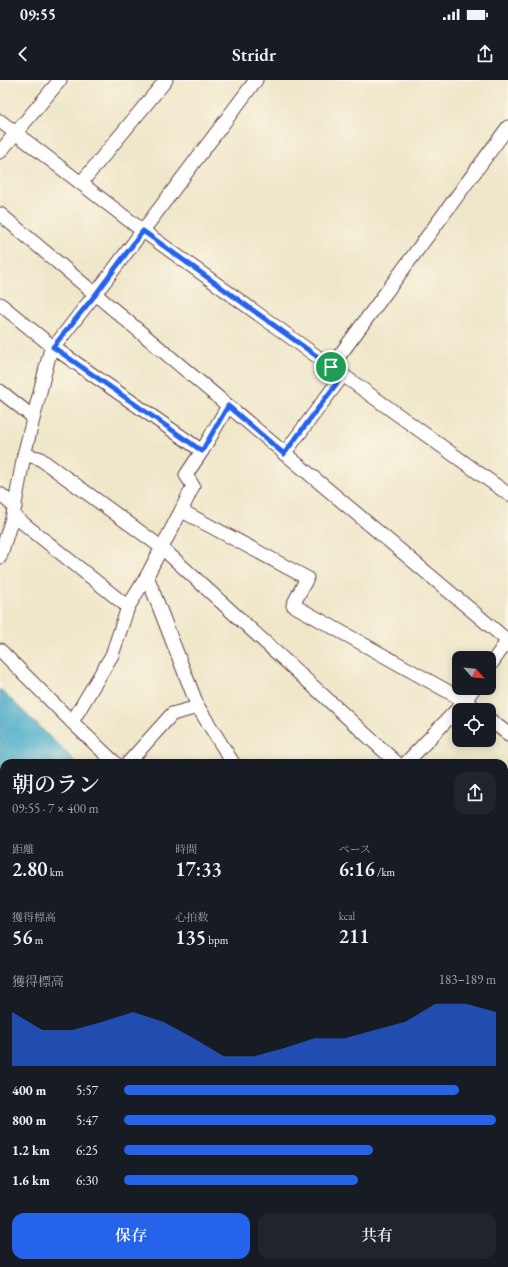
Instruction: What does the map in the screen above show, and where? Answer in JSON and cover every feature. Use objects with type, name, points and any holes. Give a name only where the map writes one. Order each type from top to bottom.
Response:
[{"type":"street","points":[[0,152],[60,80]]},
{"type":"street","points":[[81,183],[166,80]]},
{"type":"street","points":[[0,557],[14,511],[24,455],[50,352],[96,294],[256,80]]},
{"type":"street","points":[[0,121],[143,231],[508,494]]},
{"type":"street","points":[[331,367],[508,127]]},
{"type":"street","points":[[0,214],[284,454],[508,640],[496,657]]},
{"type":"street","points":[[0,304],[53,347],[202,451]]},
{"type":"street","points":[[284,454],[343,375]]},
{"type":"street","points":[[0,391],[33,417]]},
{"type":"street","points":[[72,722],[112,655],[128,607],[147,576],[161,547],[182,511],[193,486],[186,474],[202,451],[228,406]]},
{"type":"street","points":[[24,455],[39,458],[161,547],[393,759]]},
{"type":"street","points":[[0,494],[14,511],[128,607]]},
{"type":"street","points":[[182,511],[307,578],[293,605],[468,703]]},
{"type":"street","points":[[147,576],[198,707],[230,759]]},
{"type":"street","points":[[0,650],[111,759]]},
{"type":"street","points":[[410,759],[469,695]]},
{"type":"street","points":[[132,759],[172,714],[198,707]]},
{"type":"street","points":[[496,725],[508,734]]},
{"type":"water","points":[[0,689],[73,759],[0,759]]},
{"type":"route","points":[[143,231],[331,367],[343,375],[284,454],[228,406],[202,451],[53,347],[96,294],[143,231]]}]
